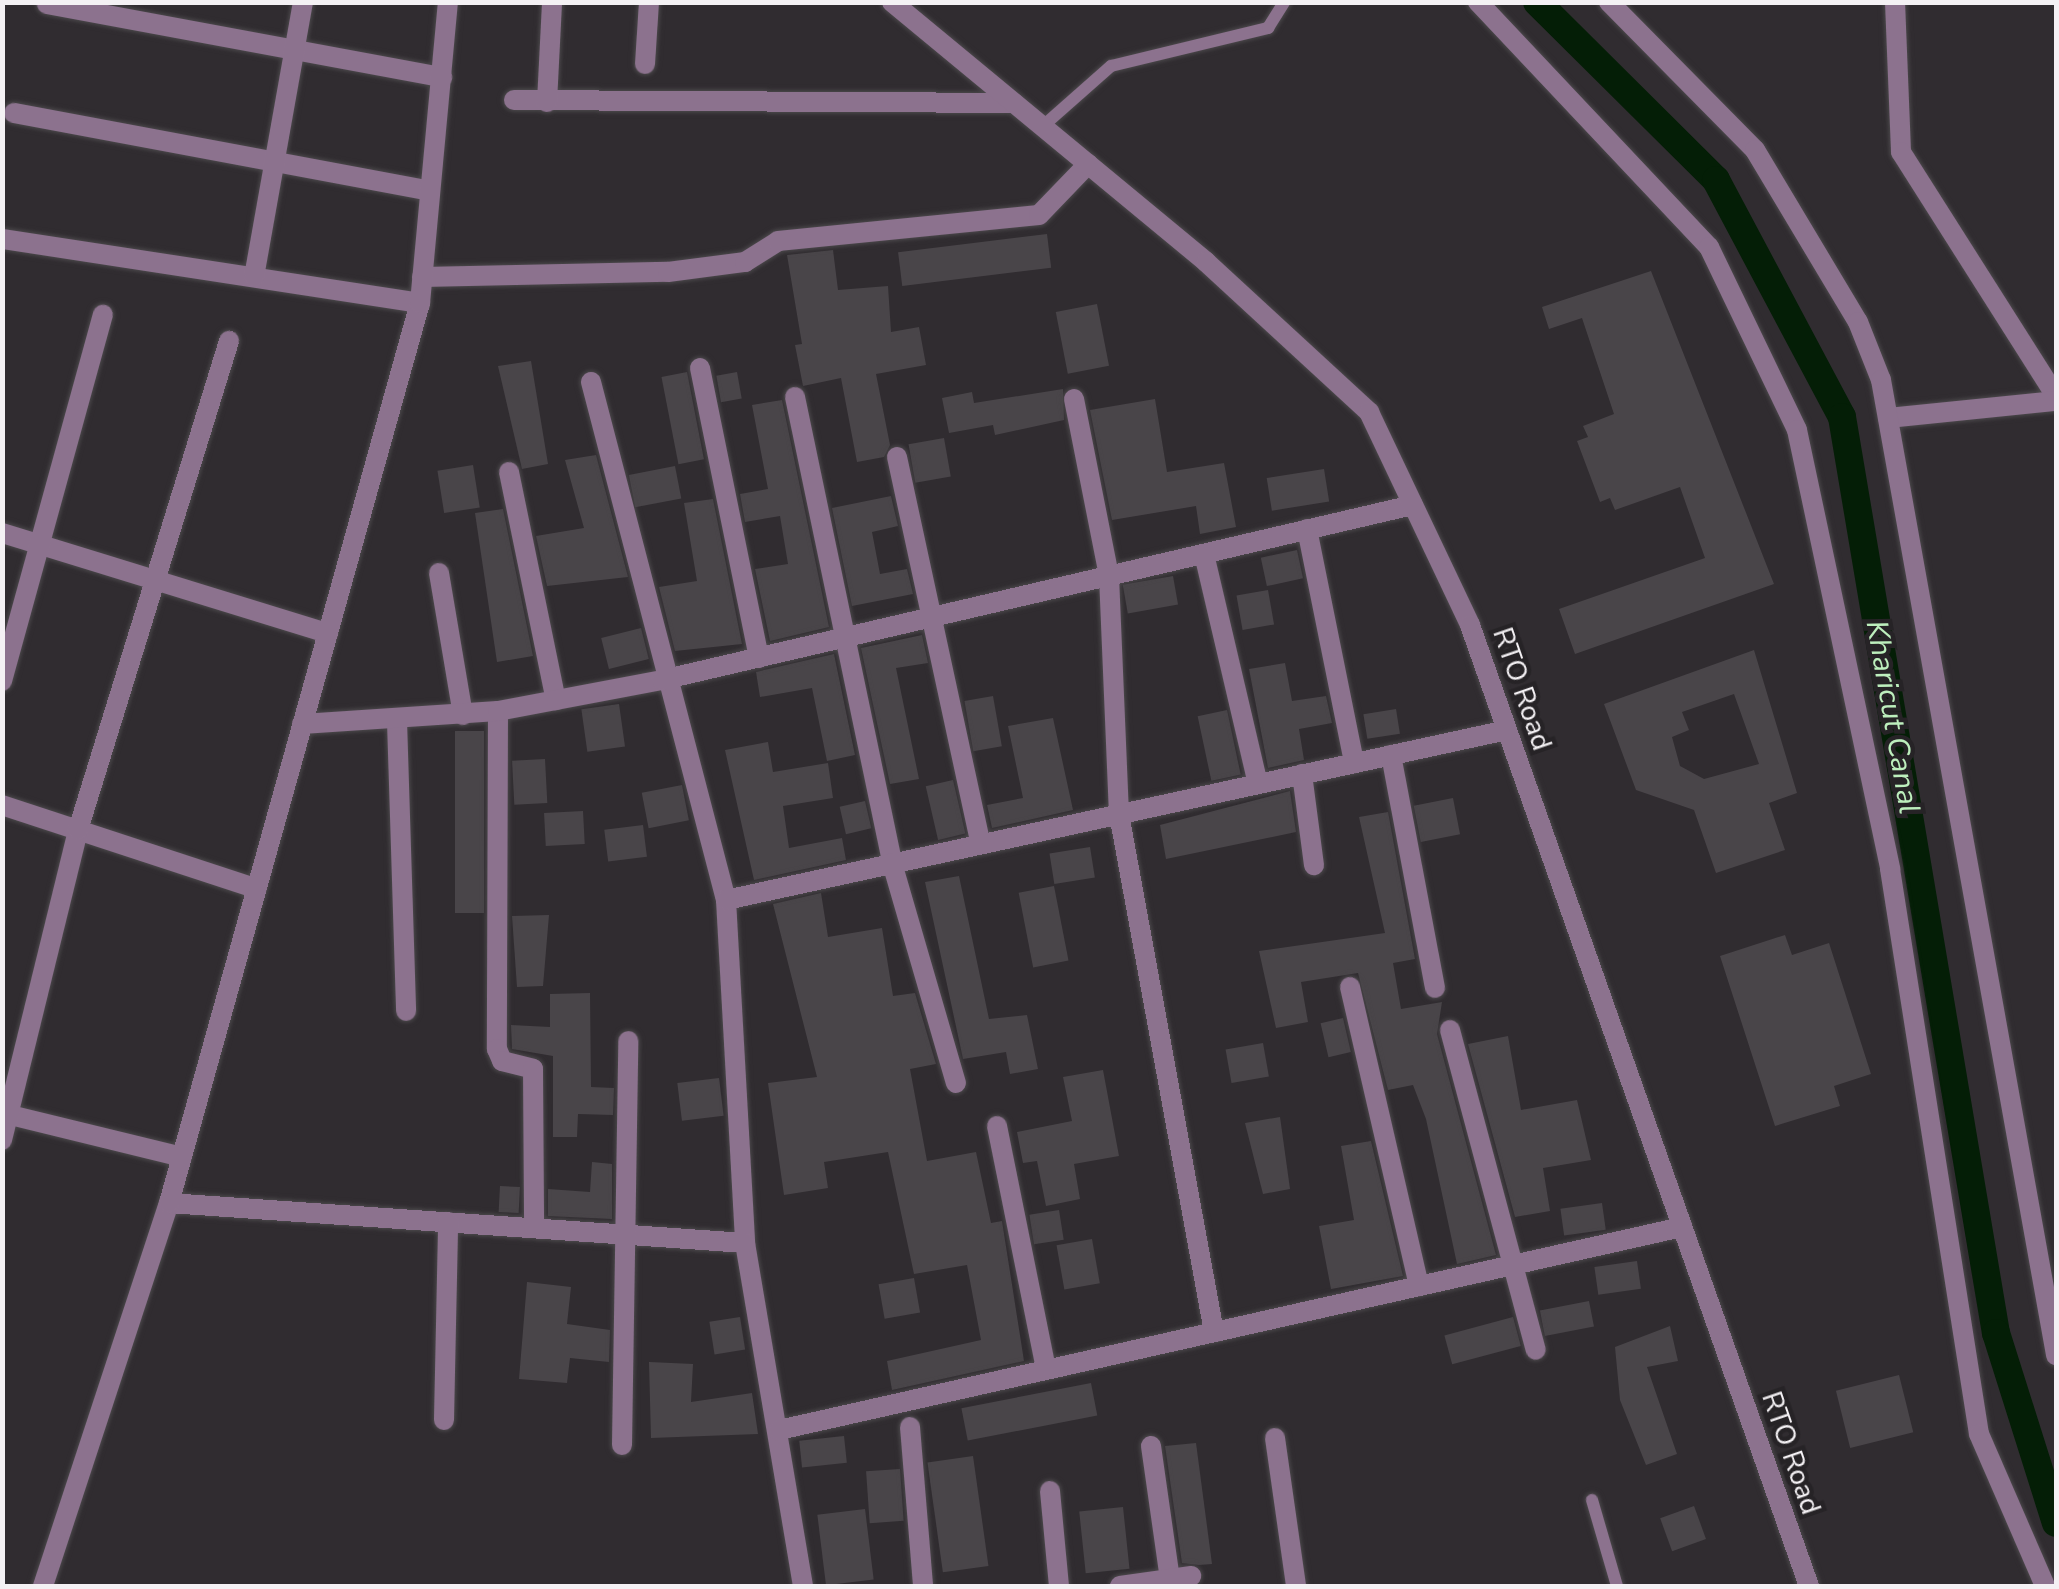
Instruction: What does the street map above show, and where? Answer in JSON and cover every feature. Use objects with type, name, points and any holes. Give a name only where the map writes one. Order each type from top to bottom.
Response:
[{"type":"street","points":[[254,278],[303,2]]},
{"type":"street","points":[[43,1586],[169,1203],[420,303],[448,2]]},
{"type":"street","points":[[547,102],[552,2]]},
{"type":"street","points":[[645,64],[649,2]]},
{"type":"street","name":"RTO Road","points":[[892,2],[1088,164],[1369,412],[1413,505],[1507,730],[1809,1586]]},
{"type":"street","points":[[1478,2],[1710,248],[1797,430],[1890,869],[1979,1434],[2046,1586]]},
{"type":"street","points":[[1608,2],[1755,150],[1858,322],[1888,418],[2056,1354]]},
{"type":"street","points":[[1888,418],[2056,398],[1901,152],[1895,2]]},
{"type":"street","points":[[47,4],[442,77]]},
{"type":"street","points":[[514,100],[1014,104]]},
{"type":"street","points":[[14,113],[430,191]]},
{"type":"street","points":[[422,277],[668,272],[746,262],[778,241],[1039,215],[1088,164]]},
{"type":"street","points":[[2,239],[420,303]]},
{"type":"street","points":[[2,681],[44,546],[103,314]]},
{"type":"street","points":[[2,1140],[78,830],[229,341]]},
{"type":"street","points":[[700,368],[758,658]]},
{"type":"street","points":[[591,382],[662,680],[726,900],[745,1243],[803,1586]]},
{"type":"street","points":[[795,397],[842,638],[892,863],[956,1083]]},
{"type":"street","points":[[1074,398],[1109,576],[1120,814],[1214,1332]]},
{"type":"street","points":[[897,458],[981,844]]},
{"type":"street","points":[[509,472],[556,700]]},
{"type":"street","points":[[302,724],[397,721],[498,711],[662,680],[1413,505]]},
{"type":"street","points":[[1307,529],[1354,762]]},
{"type":"street","points":[[2,533],[328,633]]},
{"type":"street","points":[[1204,554],[1258,784]]},
{"type":"street","points":[[439,574],[463,715]]},
{"type":"street","points":[[498,711],[497,1048],[502,1061],[533,1069],[534,1228]]},
{"type":"street","points":[[397,721],[406,1012]]},
{"type":"street","points":[[726,900],[1507,730]]},
{"type":"street","points":[[1391,755],[1435,988]]},
{"type":"street","points":[[1302,774],[1314,866]]},
{"type":"street","points":[[2,805],[256,890]]},
{"type":"street","points":[[1350,987],[1419,1286]]},
{"type":"street","points":[[1450,1030],[1536,1350]]},
{"type":"street","points":[[622,1444],[628,1041]]},
{"type":"street","points":[[6,1114],[182,1157]]},
{"type":"street","points":[[997,1126],[1045,1364]]},
{"type":"street","points":[[169,1203],[745,1243]]},
{"type":"street","points":[[444,1420],[448,1222]]},
{"type":"street","points":[[779,1430],[1045,1364],[1214,1332],[1682,1227]]},
{"type":"street","points":[[910,1427],[922,1586]]},
{"type":"street","points":[[1275,1438],[1296,1586]]},
{"type":"street","points":[[1151,1446],[1170,1579]]},
{"type":"street","points":[[1050,1491],[1059,1586]]},
{"type":"street","points":[[1120,1586],[1192,1576]]},
{"type":"lane","points":[[1042,126],[1111,66],[1268,28],[1284,2]]},
{"type":"lane","points":[[1592,1500],[1616,1586]]},
{"type":"building","points":[[1047,234],[1051,268],[902,286],[898,252]]},
{"type":"building","points":[[833,250],[838,290],[888,286],[891,332],[919,327],[926,365],[876,374],[890,445],[884,457],[857,462],[841,378],[803,386],[795,345],[802,344],[787,255]]},
{"type":"building","points":[[1651,271],[1774,584],[1575,654],[1559,609],[1705,558],[1680,487],[1615,510],[1610,498],[1600,502],[1577,441],[1588,437],[1583,426],[1614,414],[1582,318],[1549,329],[1542,307]]},
{"type":"building","points":[[1097,304],[1109,366],[1068,374],[1056,312]]},
{"type":"building","points":[[531,361],[548,464],[522,469],[498,366]]},
{"type":"building","points":[[687,372],[704,459],[678,464],[661,377]]},
{"type":"building","points":[[737,372],[742,399],[721,402],[716,376]]},
{"type":"building","points":[[1063,389],[1064,420],[995,435],[993,425],[949,433],[942,398],[972,392],[974,403]]},
{"type":"building","points":[[1155,399],[1167,472],[1224,463],[1236,527],[1200,534],[1196,506],[1112,520],[1090,410]]},
{"type":"building","points":[[782,400],[829,627],[770,641],[755,569],[788,564],[780,516],[745,522],[740,494],[768,489],[752,405]]},
{"type":"building","points":[[944,438],[951,476],[915,483],[909,444]]},
{"type":"building","points":[[596,455],[628,577],[547,586],[536,536],[584,528],[565,460]]},
{"type":"building","points":[[473,465],[480,507],[444,513],[437,471]]},
{"type":"building","points":[[675,466],[681,498],[635,507],[629,475]]},
{"type":"building","points":[[1324,469],[1329,502],[1272,511],[1267,478]]},
{"type":"building","points":[[891,496],[898,526],[872,532],[880,574],[907,569],[913,594],[852,606],[832,508]]},
{"type":"building","points":[[713,499],[742,644],[675,651],[659,587],[697,581],[684,503]]},
{"type":"building","points":[[503,509],[533,656],[497,662],[475,513]]},
{"type":"building","points":[[1297,550],[1303,578],[1267,586],[1261,558]]},
{"type":"building","points":[[1173,576],[1178,605],[1128,613],[1123,585]]},
{"type":"building","points":[[1268,590],[1274,624],[1243,630],[1236,596]]},
{"type":"building","points":[[641,628],[649,659],[609,669],[601,638]]},
{"type":"building","points":[[922,635],[928,663],[896,668],[919,779],[890,784],[861,648]]},
{"type":"building","points":[[1754,650],[1797,793],[1769,803],[1785,850],[1716,873],[1694,810],[1636,790],[1604,704]],"holes":[[[1734,694],[1759,764],[1704,779],[1680,766],[1672,737],[1689,730],[1682,712]]]},
{"type":"building","points":[[834,654],[855,755],[827,761],[812,688],[760,697],[756,672]]},
{"type":"building","points":[[1285,663],[1292,701],[1326,696],[1332,723],[1299,729],[1304,760],[1268,768],[1249,669]]},
{"type":"building","points":[[993,696],[1002,746],[973,751],[964,701]]},
{"type":"building","points":[[619,704],[625,747],[587,752],[581,709]]},
{"type":"building","points":[[1396,709],[1400,734],[1367,739],[1363,714]]},
{"type":"building","points":[[1227,710],[1241,775],[1211,781],[1198,716]]},
{"type":"building","points":[[1053,718],[1073,810],[992,828],[987,805],[1023,798],[1008,726]]},
{"type":"building","points":[[455,731],[484,731],[484,913],[455,913]]},
{"type":"building","points":[[768,742],[773,772],[828,763],[833,798],[783,806],[789,848],[842,838],[846,860],[754,880],[725,750]]},
{"type":"building","points":[[545,759],[547,803],[514,805],[512,761]]},
{"type":"building","points":[[953,780],[965,834],[938,840],[926,786]]},
{"type":"building","points":[[682,785],[689,820],[649,828],[642,793]]},
{"type":"building","points":[[1290,791],[1296,832],[1166,859],[1160,825]]},
{"type":"building","points":[[1453,798],[1460,834],[1421,842],[1414,806]]},
{"type":"building","points":[[865,801],[871,828],[846,834],[840,807]]},
{"type":"building","points":[[583,811],[585,844],[546,846],[544,813]]},
{"type":"building","points":[[1388,812],[1415,959],[1393,963],[1401,1009],[1442,1002],[1437,1034],[1496,1255],[1457,1264],[1426,1119],[1413,1085],[1388,1090],[1358,973],[1301,982],[1308,1022],[1276,1028],[1259,951],[1385,933],[1359,817]]},
{"type":"building","points":[[643,825],[647,857],[608,862],[604,830]]},
{"type":"building","points":[[1090,847],[1095,878],[1054,884],[1050,853]]},
{"type":"building","points":[[959,876],[989,1019],[1027,1015],[1038,1069],[1010,1074],[1006,1052],[963,1059],[925,882]]},
{"type":"building","points":[[1054,886],[1069,961],[1033,967],[1019,893]]},
{"type":"building","points":[[821,893],[828,937],[882,928],[893,996],[915,993],[936,1064],[910,1069],[927,1161],[976,1152],[991,1223],[1002,1221],[1024,1361],[892,1390],[887,1361],[981,1340],[967,1265],[914,1274],[888,1152],[824,1162],[828,1188],[784,1195],[768,1083],[817,1077],[773,904]]},
{"type":"building","points":[[549,915],[543,986],[517,987],[512,916]]},
{"type":"building","points":[[1785,935],[1792,955],[1829,943],[1871,1074],[1834,1086],[1840,1106],[1775,1126],[1720,956]]},
{"type":"building","points":[[590,993],[591,1087],[614,1088],[613,1115],[578,1114],[577,1137],[553,1137],[553,1056],[512,1049],[511,1025],[550,1027],[550,994]]},
{"type":"building","points":[[1343,1018],[1351,1052],[1328,1057],[1321,1023]]},
{"type":"building","points":[[1508,1036],[1521,1110],[1577,1100],[1591,1160],[1543,1168],[1550,1211],[1515,1217],[1468,1044]]},
{"type":"building","points":[[1263,1043],[1269,1076],[1231,1083],[1226,1050]]},
{"type":"building","points":[[1103,1070],[1119,1156],[1074,1164],[1080,1199],[1046,1206],[1037,1161],[1023,1163],[1017,1132],[1072,1121],[1063,1077]]},
{"type":"building","points":[[719,1078],[724,1116],[682,1121],[677,1083]]},
{"type":"building","points":[[1280,1117],[1290,1189],[1263,1194],[1245,1123]]},
{"type":"building","points":[[1371,1141],[1403,1276],[1331,1289],[1319,1226],[1354,1220],[1341,1146]]},
{"type":"building","points":[[592,1162],[612,1164],[612,1219],[548,1216],[548,1189],[590,1192]]},
{"type":"building","points":[[500,1186],[520,1187],[519,1213],[499,1212]]},
{"type":"building","points":[[1602,1203],[1606,1230],[1564,1236],[1560,1209]]},
{"type":"building","points":[[1059,1210],[1064,1240],[1034,1244],[1029,1215]]},
{"type":"building","points":[[1092,1239],[1100,1283],[1064,1290],[1057,1245]]},
{"type":"building","points":[[1637,1261],[1641,1289],[1598,1295],[1594,1267]]},
{"type":"building","points":[[914,1278],[920,1312],[885,1319],[879,1284]]},
{"type":"building","points":[[527,1282],[571,1287],[567,1324],[610,1330],[609,1362],[570,1358],[567,1383],[519,1379]]},
{"type":"building","points":[[1589,1301],[1594,1327],[1545,1336],[1540,1311]]},
{"type":"building","points":[[740,1317],[745,1350],[715,1354],[709,1322]]},
{"type":"building","points":[[1513,1317],[1521,1346],[1452,1364],[1444,1335]]},
{"type":"building","points":[[1670,1326],[1678,1361],[1647,1367],[1677,1454],[1646,1465],[1620,1400],[1615,1347]]},
{"type":"building","points":[[649,1362],[693,1364],[691,1402],[752,1393],[758,1434],[651,1438]]},
{"type":"building","points":[[1899,1375],[1913,1432],[1850,1448],[1836,1391]]},
{"type":"building","points":[[1091,1383],[1097,1415],[968,1441],[961,1408]]},
{"type":"building","points":[[844,1436],[847,1463],[802,1468],[799,1441]]},
{"type":"building","points":[[1196,1443],[1212,1564],[1182,1563],[1165,1446]]},
{"type":"building","points":[[973,1456],[988,1566],[943,1572],[927,1462]]},
{"type":"building","points":[[900,1469],[904,1521],[870,1523],[866,1471]]},
{"type":"building","points":[[1694,1506],[1706,1539],[1672,1551],[1660,1518]]},
{"type":"building","points":[[1123,1507],[1129,1569],[1086,1573],[1079,1512]]},
{"type":"building","points":[[865,1509],[874,1579],[826,1585],[817,1515]]},
{"type":"waterway","name":"Kharicut Canal","points":[[1537,2],[1716,180],[1842,417],[1996,1333],[2056,1523]]}]
